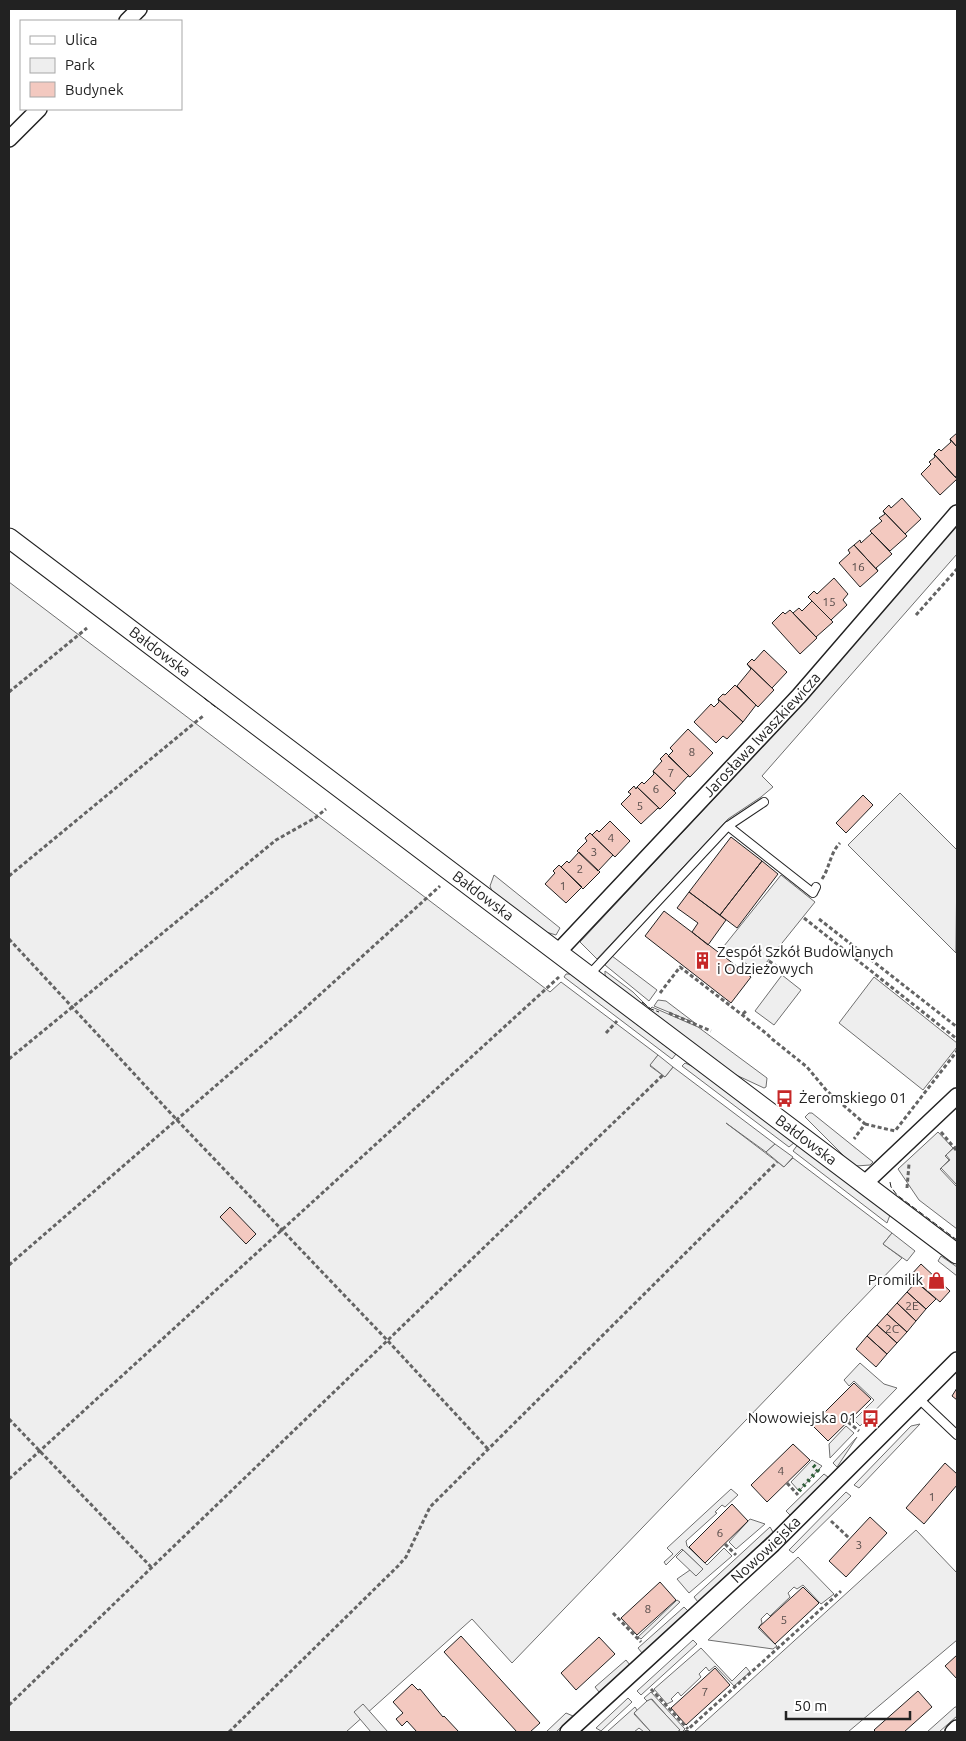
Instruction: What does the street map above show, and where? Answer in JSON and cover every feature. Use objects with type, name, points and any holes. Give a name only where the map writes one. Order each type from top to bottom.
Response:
[{"type":"street","points":[[128,20],[139,9]]},
{"type":"street","points":[[9,139],[38,110]]},
{"type":"street","name":"Jarosława Iwaszkiewicza","points":[[558,952],[792,703],[957,513]]},
{"type":"street","name":"Bałdowska","points":[[9,538],[957,1254]]},
{"type":"street","points":[[864,1184],[957,1096]]},
{"type":"street","name":"Nowowiejska","points":[[568,1732],[773,1544],[957,1360]]},
{"type":"street","points":[[953,1732],[957,1728]]},
{"type":"lane","points":[[589,975],[728,826],[764,802]]},
{"type":"lane","points":[[728,826],[813,894],[816,887]]},
{"type":"lane","points":[[918,1398],[957,1435]]},
{"type":"path","points":[[916,615],[957,569]]},
{"type":"path","points":[[9,692],[87,628]]},
{"type":"path","points":[[9,876],[203,716]]},
{"type":"path","points":[[9,1059],[276,840],[326,809]]},
{"type":"path","points":[[826,873],[833,850],[840,843]]},
{"type":"path","points":[[9,1265],[302,1011],[440,886]]},
{"type":"path","points":[[804,918],[957,1038]]},
{"type":"path","points":[[819,919],[957,1027]]},
{"type":"path","points":[[9,939],[488,1449]]},
{"type":"path","points":[[770,961],[779,968]]},
{"type":"path","points":[[660,994],[680,967],[743,1014],[806,1067],[827,1091],[865,1124],[895,1131],[957,1051]]},
{"type":"path","points":[[9,1479],[559,977]]},
{"type":"path","points":[[743,1014],[747,1010]]},
{"type":"path","points":[[667,1012],[711,1031]]},
{"type":"path","points":[[606,1033],[617,1021]]},
{"type":"path","points":[[9,1705],[663,1075]]},
{"type":"path","points":[[854,1139],[865,1124]]},
{"type":"path","points":[[945,1138],[957,1151]]},
{"type":"path","points":[[907,1188],[910,1154]]},
{"type":"path","points":[[229,1732],[398,1566],[406,1556],[430,1506],[777,1162]]},
{"type":"path","points":[[9,1419],[152,1568]]},
{"type":"path","points":[[848,1422],[859,1431]]},
{"type":"path","points":[[786,1483],[798,1495]]},
{"type":"path","points":[[831,1521],[848,1538]]},
{"type":"path","points":[[725,1544],[736,1555]]},
{"type":"path","points":[[651,1689],[687,1731],[841,1590]]},
{"type":"path","points":[[613,1613],[641,1642]]},
{"type":"green space","points":[[957,525],[957,554],[762,776],[773,787],[728,819],[597,959],[580,942],[793,714]]},
{"type":"green space","points":[[9,582],[550,992],[561,982],[658,1055],[650,1066],[665,1077],[673,1067],[775,1144],[766,1152],[726,1123],[784,1167],[793,1158],[892,1233],[883,1244],[902,1258],[512,1663],[472,1619],[346,1732],[9,1732]]},
{"type":"green space","points":[[900,793],[957,850],[956,953],[848,845]]},
{"type":"green space","points":[[494,875],[560,928],[556,935],[546,932],[492,891],[490,886]]},
{"type":"green space","points":[[612,956],[657,990],[649,1001],[605,965]]},
{"type":"green space","points":[[605,971],[633,992],[650,1009],[652,1007],[698,1027],[767,1078],[766,1087],[764,1088],[734,1074],[611,981],[605,975]]},
{"type":"green space","points":[[566,974],[571,974],[676,1054],[672,1059],[564,977]]},
{"type":"green space","points":[[782,975],[801,990],[774,1025],[755,1011]]},
{"type":"green space","points":[[874,977],[957,1043],[957,1047],[923,1090],[839,1023]]},
{"type":"green space","points":[[658,1000],[666,1001],[695,1023],[654,1006]]},
{"type":"green space","points":[[685,1063],[694,1067],[795,1142],[789,1147],[682,1066]]},
{"type":"green space","points":[[812,1113],[873,1162],[870,1165],[856,1166],[850,1162],[805,1117]]},
{"type":"green space","points":[[938,1132],[953,1148],[945,1156],[949,1160],[940,1169],[957,1187],[957,1229],[919,1200],[898,1169]]},
{"type":"green space","points":[[799,1143],[890,1215],[887,1223],[793,1151]]},
{"type":"green space","points":[[941,1256],[957,1267],[957,1276],[938,1261]]},
{"type":"green space","points":[[860,1363],[884,1384],[897,1388],[860,1426],[854,1420],[874,1400],[854,1381],[849,1386],[844,1380]]},
{"type":"green space","points":[[920,1424],[859,1488],[854,1485],[911,1426]]},
{"type":"green space","points":[[846,1426],[854,1433],[830,1458],[829,1444]]},
{"type":"green space","points":[[857,1437],[837,1467],[833,1463]]},
{"type":"green space","points":[[812,1460],[822,1466],[799,1491],[791,1482]]},
{"type":"green space","points":[[731,1489],[738,1495],[725,1507],[722,1505],[715,1512],[717,1513],[686,1541],[687,1546],[707,1565],[724,1548],[732,1556],[689,1593],[677,1579],[690,1570],[703,1569],[682,1549],[666,1565],[664,1562],[673,1554],[667,1548]]},
{"type":"green space","points":[[846,1492],[851,1496],[793,1553],[789,1550]]},
{"type":"green space","points":[[750,1519],[765,1524],[736,1549],[729,1542]]},
{"type":"green space","points":[[770,1527],[773,1532],[698,1602],[694,1597]]},
{"type":"green space","points":[[916,1530],[957,1573],[957,1640],[848,1732],[694,1732]]},
{"type":"green space","points":[[798,1557],[834,1594],[821,1604],[803,1585],[797,1589],[794,1587],[788,1593],[790,1597],[770,1616],[767,1613],[761,1619],[762,1623],[758,1628],[777,1646],[773,1649],[708,1640]]},
{"type":"green space","points":[[677,1600],[680,1602],[641,1639],[638,1637]]},
{"type":"green space","points":[[693,1640],[697,1644],[641,1695],[637,1691]]},
{"type":"green space","points":[[701,1648],[732,1681],[746,1667],[750,1672],[734,1686],[715,1666],[709,1671],[706,1667],[699,1674],[701,1677],[681,1696],[678,1692],[671,1699],[673,1701],[667,1704],[654,1689]]},
{"type":"green space","points":[[651,1692],[685,1729],[682,1732],[677,1732],[679,1730],[652,1699],[647,1701],[644,1698]]},
{"type":"green space","points":[[628,1698],[632,1702],[601,1731],[596,1728]]},
{"type":"green space","points":[[635,1707],[637,1710],[634,1714],[651,1732],[644,1732],[639,1728],[634,1732],[607,1732]]},
{"type":"green space","points":[[957,1707],[957,1716],[939,1732],[927,1732]]},
{"type":"green space","points":[[566,1713],[573,1716],[556,1732],[546,1732]]},
{"type":"shaded area","points":[[781,875],[815,902],[758,973],[724,946]]},
{"type":"shaded area","points":[[658,1055],[673,1067],[665,1077],[650,1065]]},
{"type":"shaded area","points":[[775,1144],[793,1157],[784,1167],[766,1152]]},
{"type":"shaded area","points":[[957,1145],[957,1185],[941,1168],[950,1160],[946,1155]]},
{"type":"shaded area","points":[[892,1233],[915,1251],[907,1261],[883,1244]]},
{"type":"shaded area","points":[[824,1474],[828,1477],[790,1515],[786,1511]]},
{"type":"shaded area","points":[[683,1550],[703,1569],[696,1576],[676,1557]]},
{"type":"shaded area","points":[[684,1607],[688,1611],[642,1653],[638,1648]]},
{"type":"shaded area","points":[[626,1660],[630,1665],[599,1692],[595,1687]]},
{"type":"shaded area","points":[[651,1699],[680,1730],[677,1732],[651,1732],[634,1713]]},
{"type":"shaded area","points":[[363,1704],[388,1732],[371,1732],[354,1712]]},
{"type":"building","points":[[957,433],[957,447],[950,439]]},
{"type":"building","points":[[950,439],[957,447],[957,476],[955,477],[934,454],[939,449],[941,451],[951,442]]},
{"type":"building","points":[[934,454],[957,479],[940,495],[921,474],[931,464],[929,462],[935,457]]},
{"type":"building","points":[[902,498],[921,519],[905,534],[883,511],[889,505],[891,508]]},
{"type":"building","points":[[883,511],[907,536],[890,551],[870,531],[882,521],[879,518],[885,514]]},
{"type":"building","points":[[872,533],[892,554],[876,568],[878,571],[854,545],[860,540],[861,543]]},
{"type":"building","points":[[854,545],[878,571],[860,587],[839,563],[850,553],[848,550]]},
{"type":"building","points":[[834,578],[848,594],[843,600],[847,605],[831,620],[808,597],[814,591],[817,594]]},
{"type":"building","points":[[812,601],[833,622],[816,637],[793,613],[799,608],[802,611]]},
{"type":"building","points":[[790,610],[817,638],[800,654],[772,623],[783,612],[785,614]]},
{"type":"building","points":[[764,650],[787,672],[772,688],[747,664],[752,659],[754,661]]},
{"type":"building","points":[[747,664],[774,690],[758,707],[737,686],[751,669]]},
{"type":"building","points":[[735,685],[756,705],[743,722],[718,699]]},
{"type":"building","points":[[718,699],[743,722],[727,739],[723,736],[716,743],[694,722],[711,704],[714,707],[719,702]]},
{"type":"building","points":[[688,729],[713,753],[690,777],[668,756],[673,751],[670,748]]},
{"type":"building","points":[[666,753],[690,777],[688,776],[674,791],[653,771]]},
{"type":"building","points":[[653,771],[676,793],[660,809],[637,787],[642,782],[644,784],[654,774]]},
{"type":"building","points":[[634,786],[660,809],[658,808],[641,824],[621,804],[631,794],[628,792]]},
{"type":"building","points":[[863,795],[873,805],[846,833],[836,823]]},
{"type":"building","points":[[610,821],[630,841],[615,857],[592,835],[597,830],[599,832]]},
{"type":"building","points":[[590,833],[613,855],[598,871],[577,851],[587,841],[585,838]]},
{"type":"building","points":[[731,837],[762,861],[720,915],[689,892]]},
{"type":"building","points":[[579,852],[600,872],[583,889],[561,867],[567,861],[569,863]]},
{"type":"building","points":[[762,861],[778,874],[737,928],[720,915]]},
{"type":"building","points":[[559,865],[582,887],[566,903],[545,884],[555,873],[553,871]]},
{"type":"building","points":[[689,892],[726,920],[708,945],[692,932],[698,923],[677,908]]},
{"type":"building","name":"Zespół Szkół Budowlanych i Odzieżowych","points":[[664,911],[751,977],[731,1003],[645,936]]},
{"type":"building","points":[[230,1207],[256,1234],[246,1244],[220,1217]]},
{"type":"building","points":[[921,1264],[950,1291],[940,1302],[910,1276]]},
{"type":"building","points":[[916,1282],[936,1299],[926,1309],[907,1292]]},
{"type":"building","points":[[907,1292],[926,1309],[916,1321],[897,1303]]},
{"type":"building","points":[[897,1303],[916,1321],[907,1332],[887,1314]]},
{"type":"building","points":[[887,1314],[907,1332],[897,1343],[877,1325]]},
{"type":"building","points":[[877,1325],[897,1343],[887,1354],[867,1336]]},
{"type":"building","points":[[867,1336],[887,1354],[876,1367],[856,1349]]},
{"type":"building","points":[[854,1383],[871,1399],[828,1441],[812,1425]]},
{"type":"building","points":[[957,1388],[957,1400],[952,1396]]},
{"type":"building","points":[[793,1444],[810,1460],[767,1502],[751,1485]]},
{"type":"building","points":[[945,1463],[957,1474],[957,1485],[924,1524],[906,1508]]},
{"type":"building","points":[[732,1504],[748,1521],[705,1563],[689,1547]]},
{"type":"building","points":[[870,1517],[887,1533],[846,1577],[829,1561]]},
{"type":"building","points":[[660,1582],[676,1600],[637,1635],[621,1618]]},
{"type":"building","points":[[803,1587],[819,1603],[775,1644],[759,1627]]},
{"type":"building","points":[[461,1636],[540,1723],[530,1732],[517,1732],[444,1652]]},
{"type":"building","points":[[599,1637],[615,1654],[576,1690],[561,1673]]},
{"type":"building","points":[[957,1655],[957,1679],[945,1666]]},
{"type":"building","points":[[715,1668],[730,1685],[686,1725],[671,1708]]},
{"type":"building","points":[[412,1684],[418,1690],[420,1689],[443,1717],[459,1732],[417,1732],[407,1721],[402,1726],[396,1719],[403,1713],[393,1702]]},
{"type":"building","points":[[918,1691],[932,1707],[904,1732],[876,1732],[874,1730]]},
{"type":"hedge","points":[[799,1491],[818,1470],[813,1465]]},
{"type":"fence","points":[[204,698],[218,709]]},
{"type":"fence","points":[[642,1002],[659,1012]]},
{"type":"fence","points":[[890,1182],[897,1195],[957,1240]]},
{"type":"place","name":"Zespół Szkół Budowlanych i Odzieżowych","points":[[703,961]]},
{"type":"place","name":"Żeromskiego 01","points":[[785,1098]]},
{"type":"place","name":"Promilik","points":[[937,1280]]},
{"type":"place","name":"Nowowiejska 01","points":[[871,1418]]}]
